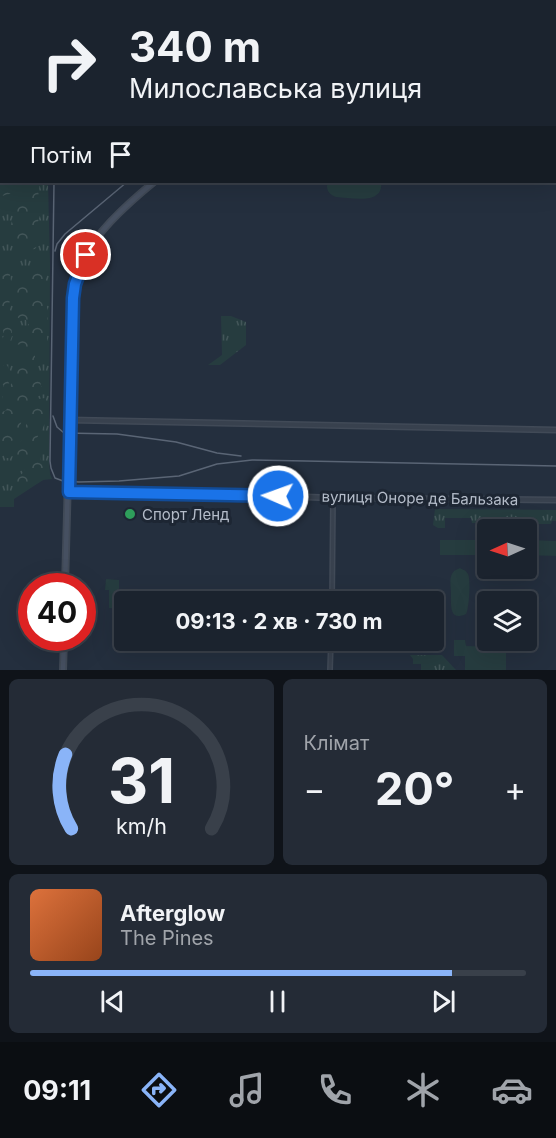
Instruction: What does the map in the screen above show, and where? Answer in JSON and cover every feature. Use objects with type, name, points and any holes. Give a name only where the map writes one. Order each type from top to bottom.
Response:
[{"type":"main road","points":[[66,573],[75,284],[92,245],[112,220],[153,183]]},
{"type":"main road","points":[[63,670],[64,651]]},
{"type":"street","points":[[70,420],[556,430]]},
{"type":"street","name":"вулиця Оноре де Бальзака","points":[[69,492],[556,500]]},
{"type":"street","points":[[332,591],[333,498]]},
{"type":"street","points":[[330,670],[331,651]]},
{"type":"green space","points":[[0,183],[48,183],[49,461],[52,479],[43,480],[14,499],[14,507],[0,507]]},
{"type":"green space","points":[[2,183],[18,183],[13,193],[2,196]]},
{"type":"green space","points":[[19,183],[40,183],[38,197],[42,209],[37,225],[41,233],[40,242],[35,249],[19,248],[10,230],[17,211],[15,197],[20,191]]},
{"type":"green space","points":[[328,183],[381,183],[381,189],[377,194],[358,199],[336,197],[331,195],[327,187]]},
{"type":"green space","points":[[5,254],[8,254],[12,286],[9,305],[12,336],[5,355],[1,353],[4,335],[2,326],[5,321],[1,313],[1,303],[7,295],[2,292]]},
{"type":"green space","points":[[41,268],[46,271],[47,341],[42,341],[35,350],[35,375],[40,381],[42,390],[35,393],[33,389],[23,390],[29,394],[29,406],[36,405],[38,399],[45,398],[47,404],[45,422],[40,434],[32,444],[40,445],[41,462],[46,469],[41,473],[43,480],[17,495],[13,494],[13,481],[24,472],[25,463],[16,456],[5,458],[4,454],[23,439],[22,433],[28,421],[25,418],[22,419],[18,435],[14,440],[5,443],[1,440],[2,412],[7,410],[3,406],[2,389],[4,386],[1,383],[0,371],[2,366],[7,365],[10,371],[7,378],[10,386],[15,377],[12,372],[20,364],[16,360],[22,345],[15,344],[17,334],[22,325],[25,329],[29,325],[26,320],[13,314],[15,306],[13,273],[18,269],[22,272]]},
{"type":"green space","points":[[221,316],[231,316],[246,322],[246,345],[220,365],[208,365],[222,355]]},
{"type":"green space","points":[[435,509],[556,510],[556,521],[552,521],[551,524],[537,524],[537,519],[477,519],[477,523],[472,523],[471,518],[445,518],[445,528],[433,525]]},
{"type":"green space","points":[[440,540],[477,540],[477,555],[440,555]]},
{"type":"green space","points":[[537,540],[556,541],[556,556],[537,555]]},
{"type":"green space","points":[[460,568],[468,574],[468,606],[466,614],[456,616],[451,607],[450,581],[455,570]]},
{"type":"green space","points":[[106,579],[119,580],[119,591],[114,591],[114,608],[109,608],[109,590],[105,590]]},
{"type":"green space","points":[[454,640],[465,640],[466,646],[477,646],[477,651],[506,651],[506,670],[465,670],[465,656],[454,656]]},
{"type":"green space","points":[[410,655],[442,655],[456,670],[421,670],[421,664],[413,664]]},
{"type":"tram line","points":[[54,183],[50,461],[55,478],[79,482],[179,476],[217,464],[252,460],[556,466]]},
{"type":"tram line","points":[[55,251],[57,244],[65,234],[126,183]]},
{"type":"tram line","points":[[53,416],[57,427],[64,433],[117,434],[176,442],[217,453],[241,456]]},
{"type":"place","name":"Спорт Ленд","points":[[130,514]]},
{"type":"route","points":[[86,255],[75,284],[73,298],[69,492],[278,496]]}]
